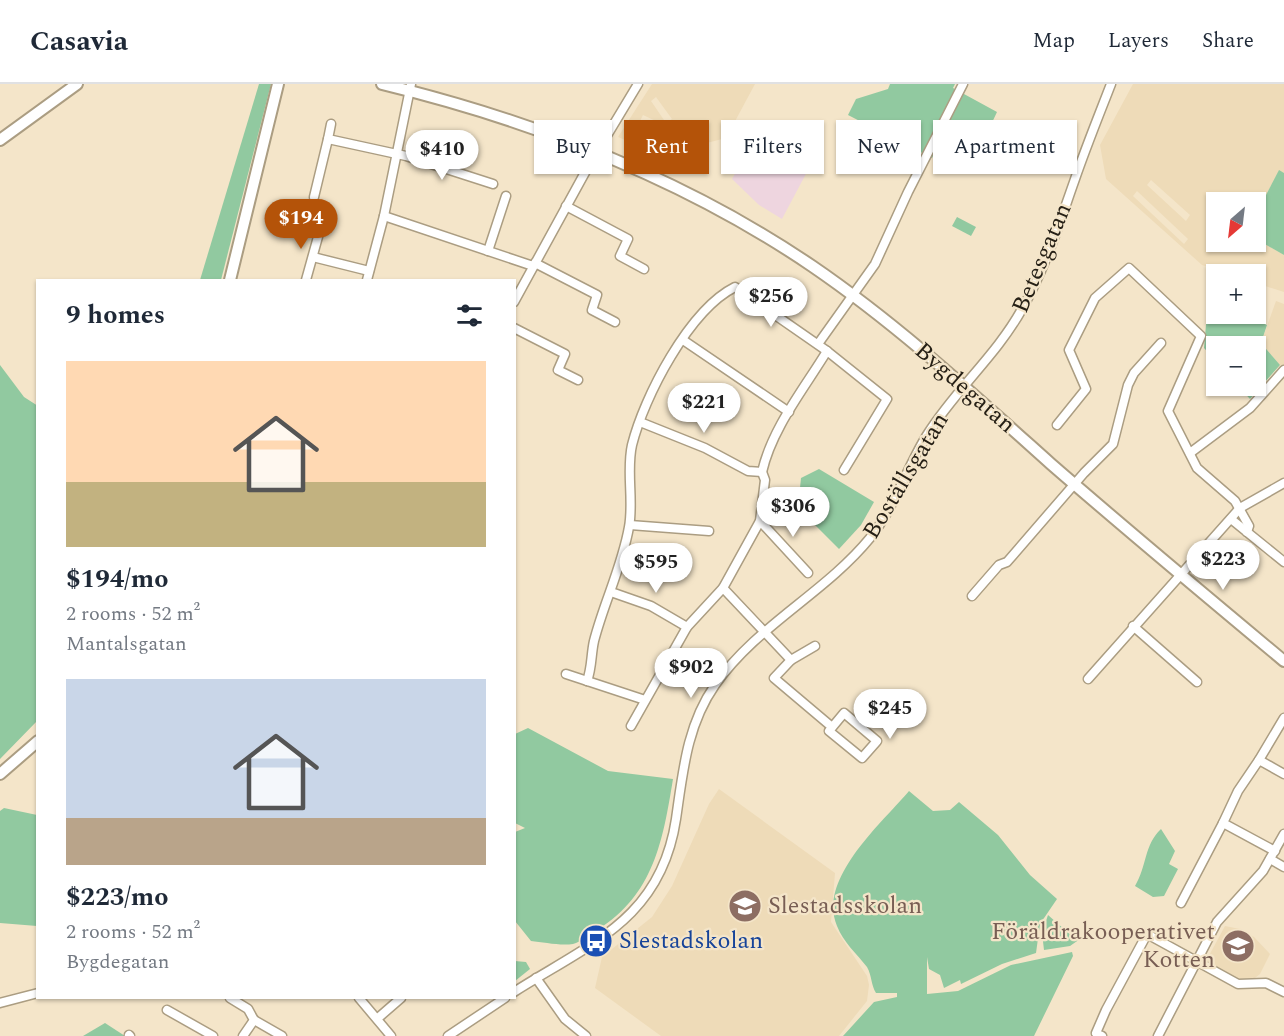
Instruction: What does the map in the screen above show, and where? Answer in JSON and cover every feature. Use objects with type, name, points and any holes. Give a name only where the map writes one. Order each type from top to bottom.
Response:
[{"type":"street","points":[[0,140],[77,84]]},
{"type":"street","points":[[230,279],[278,84]]},
{"type":"street","name":"Bygdegatan","points":[[382,84],[410,87],[534,128]]},
{"type":"street","points":[[612,126],[638,84]]},
{"type":"street","points":[[818,344],[875,264],[908,192],[963,84]]},
{"type":"street","name":"Betesgatan","points":[[964,387],[1008,334],[1039,278],[1111,84]]},
{"type":"street","points":[[367,279],[398,154],[410,87]]},
{"type":"street","points":[[315,197],[331,124]]},
{"type":"street","points":[[328,138],[398,154],[494,184]]},
{"type":"street","name":"Bygdegatan","points":[[612,158],[723,213],[810,265],[853,295],[1284,661]]},
{"type":"street","points":[[516,298],[584,174]]},
{"type":"street","points":[[488,251],[506,196]]},
{"type":"street","points":[[566,206],[628,239],[620,256],[644,268]]},
{"type":"street","points":[[384,216],[534,265],[597,295],[592,310],[615,322]]},
{"type":"street","points":[[306,279],[321,226]]},
{"type":"street","points":[[313,256],[369,271]]},
{"type":"street","points":[[1057,425],[1086,389],[1070,357],[1069,350],[1076,334],[1100,292],[1129,268],[1201,336],[1168,411],[1197,468],[1240,508],[1250,526],[1247,532]]},
{"type":"street","points":[[587,681],[594,642],[630,525],[632,447],[640,422],[655,386],[683,340],[699,318],[726,292],[735,287],[818,344],[887,399],[844,470]]},
{"type":"street","points":[[516,329],[565,354],[558,370],[578,380]]},
{"type":"street","points":[[683,340],[789,412]]},
{"type":"street","points":[[972,596],[999,566],[1007,562],[1113,444],[1128,385],[1134,373],[1161,343]]},
{"type":"street","points":[[631,726],[687,627],[723,588],[760,521],[765,480],[762,472],[765,458],[789,412],[827,351]]},
{"type":"street","points":[[1190,453],[1250,408],[1284,370]]},
{"type":"street","name":"Boställsgatan","points":[[516,991],[610,932],[641,903],[654,885],[669,854],[690,736],[704,702],[724,673],[764,633],[843,567],[868,539],[890,511],[928,434],[964,387]]},
{"type":"street","points":[[640,422],[705,448],[748,471],[762,472]]},
{"type":"street","points":[[1088,680],[1133,626],[1240,508],[1284,483]]},
{"type":"street","points":[[1231,519],[1284,562]]},
{"type":"street","points":[[760,521],[807,573]]},
{"type":"street","points":[[630,525],[708,531]]},
{"type":"street","points":[[723,588],[791,660]]},
{"type":"street","points":[[611,592],[651,606],[687,627]]},
{"type":"street","points":[[1133,626],[1197,682]]},
{"type":"street","points":[[815,646],[791,660],[774,678],[832,727]]},
{"type":"street","points":[[566,674],[645,700]]},
{"type":"street","points":[[844,713],[877,741],[862,758],[829,730],[832,727],[844,713]]},
{"type":"street","points":[[1181,903],[1238,791],[1284,718]]},
{"type":"street","points":[[0,774],[36,743]]},
{"type":"street","points":[[1258,760],[1284,774]]},
{"type":"street","points":[[1223,823],[1275,851]]},
{"type":"street","points":[[1158,1036],[1218,922],[1263,871],[1284,834]]},
{"type":"street","points":[[1270,859],[1284,867]]},
{"type":"street","points":[[1098,1035],[1106,1010],[1147,934],[1238,984],[1266,983],[1284,992]]},
{"type":"street","points":[[536,978],[565,1019],[586,1036]]},
{"type":"street","points":[[0,1004],[36,994]]},
{"type":"street","points":[[232,999],[248,1009],[254,1020],[282,1036]]},
{"type":"street","points":[[360,999],[391,1036]]},
{"type":"street","points":[[378,1018],[400,999]]},
{"type":"street","points":[[448,1036],[504,999]]},
{"type":"street","points":[[167,1010],[213,1036]]},
{"type":"street","points":[[243,1036],[254,1020]]},
{"type":"shaded area","points":[[652,84],[755,84],[736,120],[721,120],[721,139],[709,142],[709,120],[670,120],[672,119],[656,97],[651,101],[664,120],[654,120],[643,115],[640,120],[629,120]]},
{"type":"shaded area","points":[[1133,84],[1284,84],[1284,173],[1279,171],[1266,195],[1266,192],[1206,192],[1206,252],[1266,252],[1266,245],[1284,255],[1284,292],[1266,286],[1266,264],[1202,265],[1106,179],[1100,145]],"holes":[[[1151,180],[1190,215],[1186,221],[1147,185]],[[1137,191],[1188,239],[1184,244],[1133,196]]]},
{"type":"shaded area","points":[[624,128],[624,140],[618,137]]},
{"type":"shaded area","points":[[735,174],[806,174],[782,219],[759,205],[732,179]]},
{"type":"shaded area","points":[[1276,301],[1284,304],[1284,365],[1280,365],[1266,349],[1266,336],[1264,336]]},
{"type":"shaded area","name":"Slestadsskolan","points":[[719,789],[835,873],[831,922],[867,976],[869,985],[867,1001],[839,1036],[661,1036],[595,988],[602,957],[652,917],[672,886],[709,804]]},
{"type":"shaded area","name":"Föräldrakooperativet Kotten","points":[[1225,926],[1240,929],[1254,937],[1270,954],[1260,974],[1251,981],[1241,982],[1205,963]]},
{"type":"green space","points":[[259,84],[271,84],[221,279],[200,279]]},
{"type":"green space","points":[[890,84],[955,84],[953,88],[997,112],[993,120],[933,120],[932,158],[921,152],[921,120],[858,120],[848,115],[856,99],[888,89]]},
{"type":"green space","points":[[1279,170],[1284,173],[1284,255],[1266,245],[1266,195]]},
{"type":"green space","points":[[957,217],[976,227],[971,236],[952,226]]},
{"type":"green space","points":[[1206,324],[1267,325],[1263,336],[1206,336],[1206,350],[1204,348]]},
{"type":"green space","points":[[1266,349],[1280,365],[1266,381]]},
{"type":"green space","points":[[0,365],[24,397],[36,405],[36,722],[0,759]]},
{"type":"green space","points":[[819,469],[874,502],[861,525],[839,549],[798,508],[801,478]]},
{"type":"green space","points":[[528,728],[608,771],[673,779],[660,844],[643,883],[632,900],[616,916],[573,944],[531,941],[516,922],[516,832],[525,828],[516,824],[516,734]]},
{"type":"green space","points":[[909,791],[933,811],[950,810],[959,802],[998,835],[1030,875],[1057,899],[1040,924],[1036,953],[1002,964],[961,984],[960,980],[944,988],[940,975],[929,969],[927,957],[927,994],[958,991],[1011,965],[1072,952],[1073,956],[1034,1036],[843,1036],[874,1002],[897,997],[897,993],[876,993],[867,967],[850,948],[837,926],[833,908],[836,890],[855,853]]},
{"type":"green space","points":[[4,808],[36,815],[36,926],[0,923],[0,811]]},
{"type":"green space","points":[[1161,829],[1175,851],[1169,864],[1178,869],[1164,896],[1153,897],[1135,886],[1151,842]]},
{"type":"green space","points":[[1048,915],[1074,938],[1080,939],[1070,946],[1044,950],[1042,933]]},
{"type":"green space","points":[[516,961],[526,962],[530,969],[516,980]]},
{"type":"green space","points":[[105,1023],[125,1036],[83,1036]]},
{"type":"place","name":"Slestadsskolan","points":[[745,906]]},
{"type":"place","name":"Slestadskolan","points":[[596,941]]},
{"type":"place","name":"Föräldrakooperativet Kotten","points":[[1238,946]]}]
